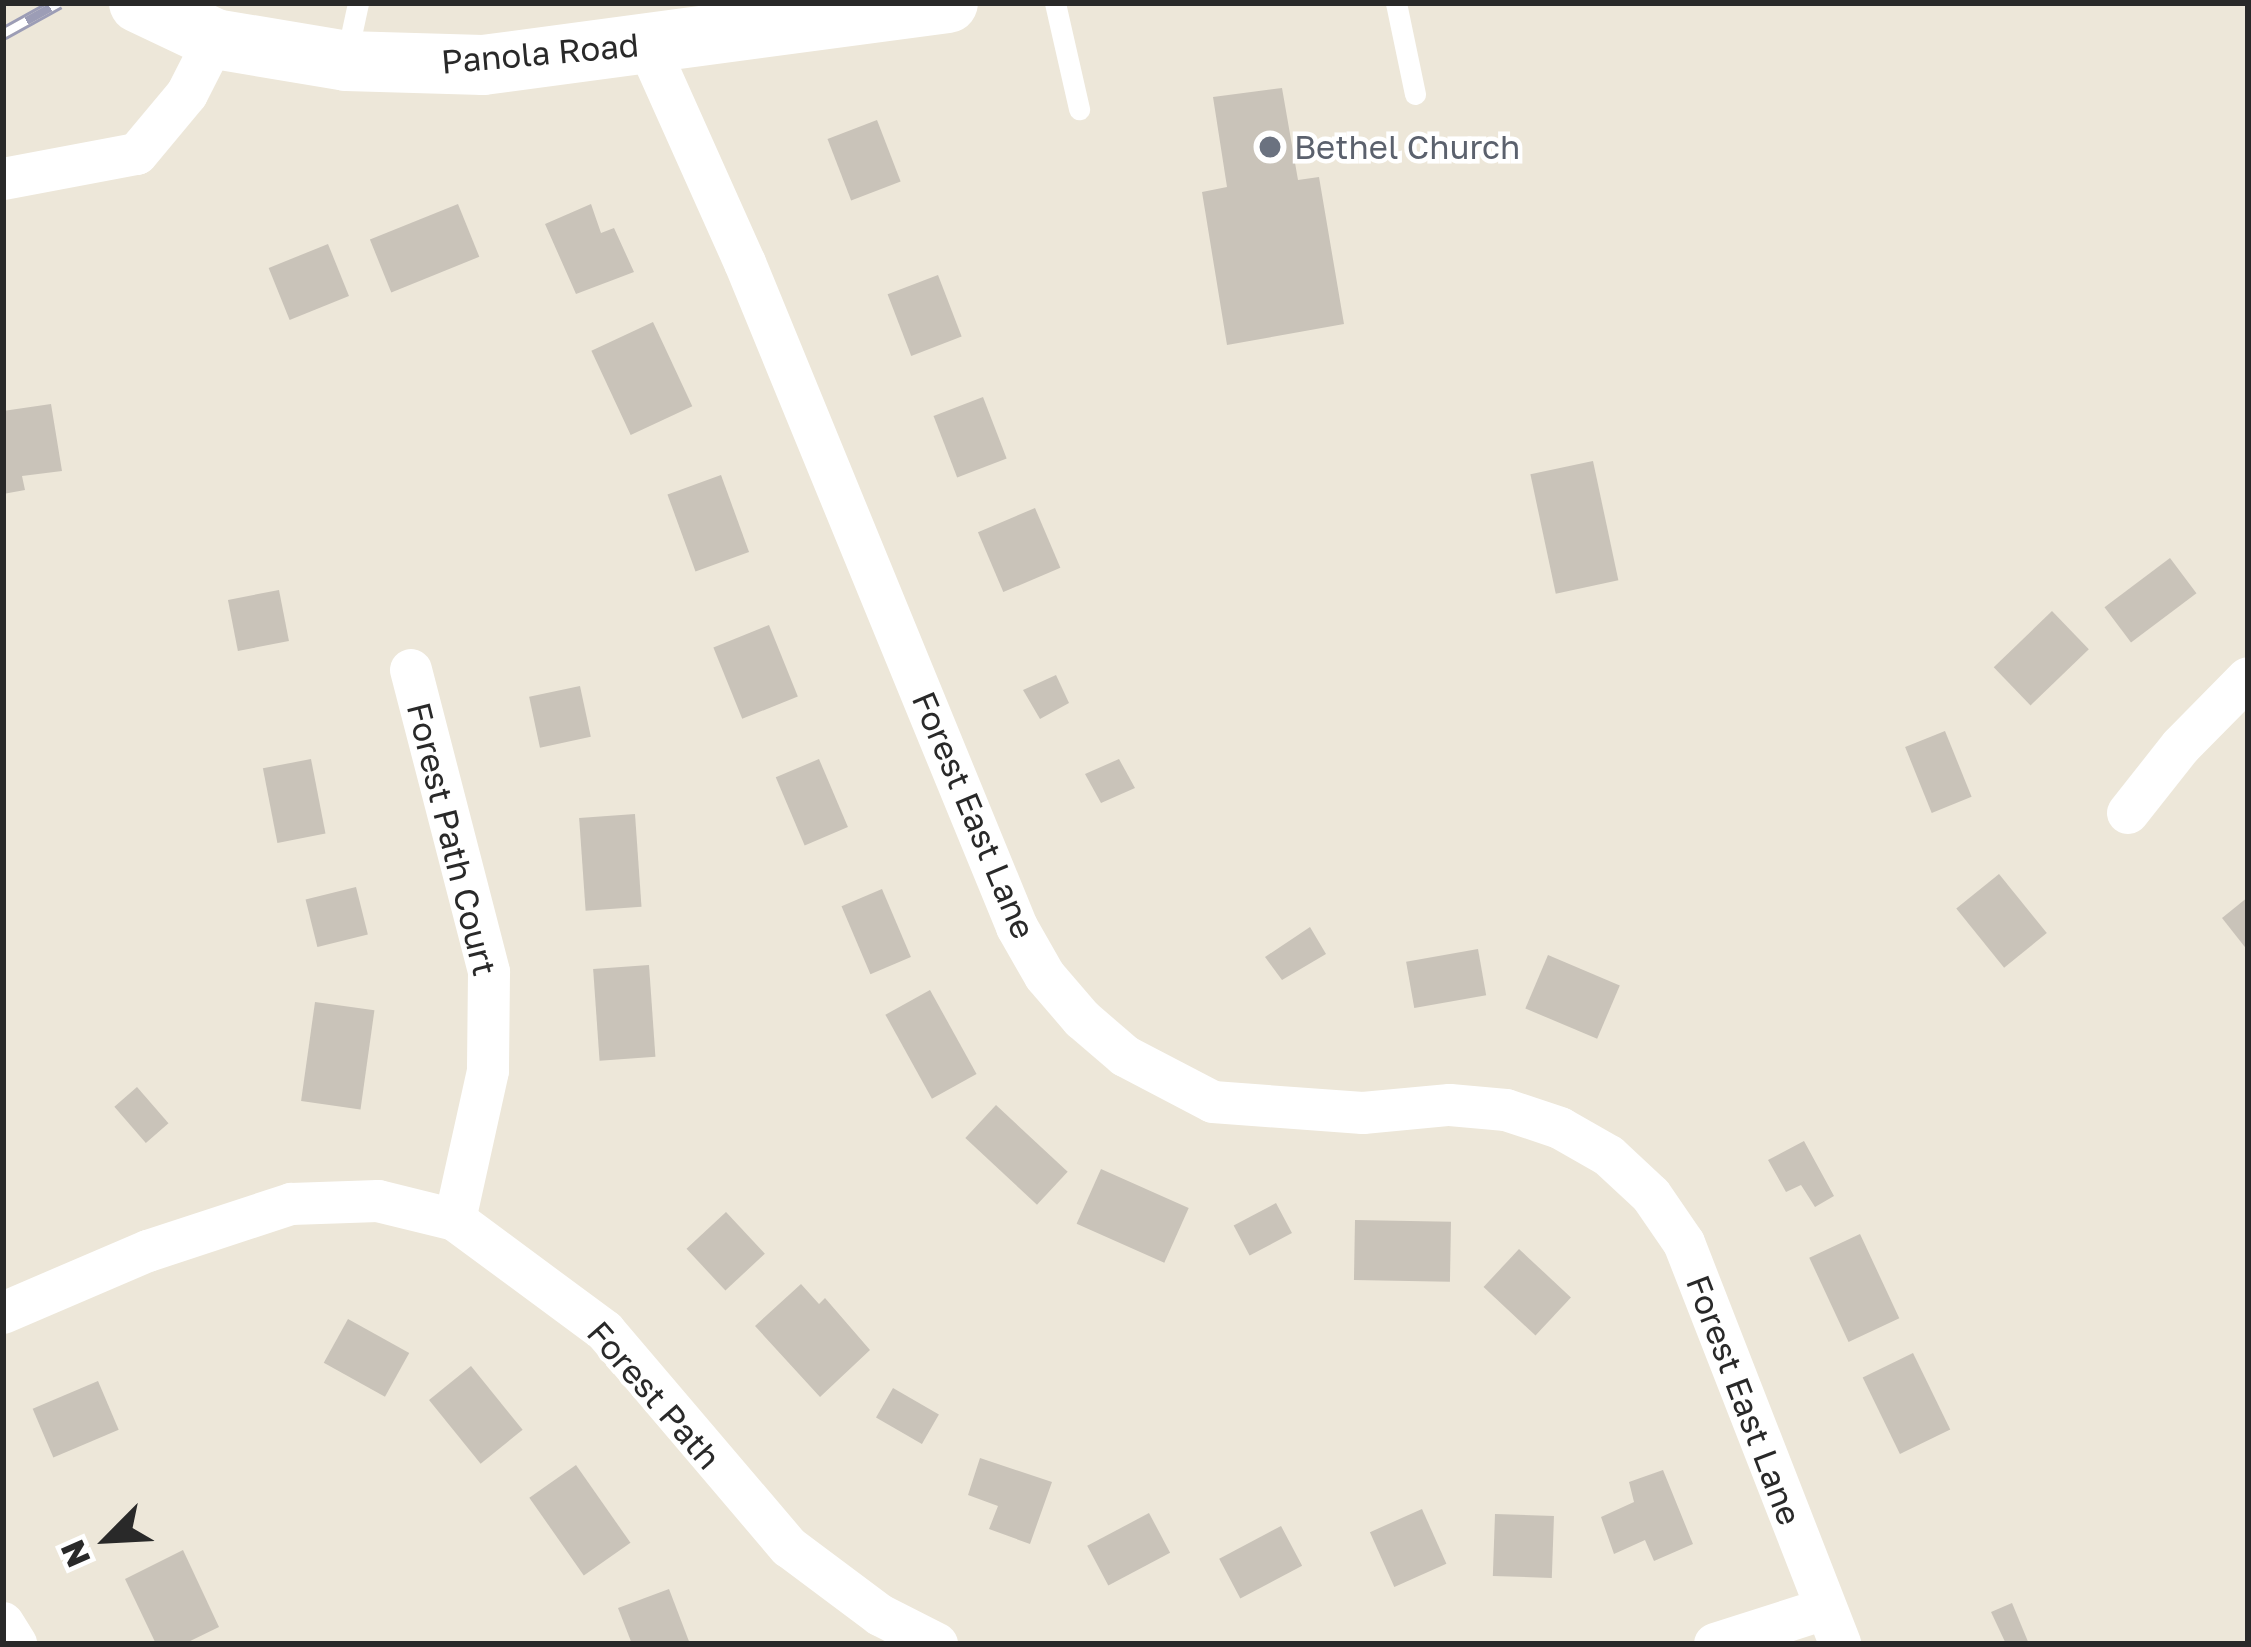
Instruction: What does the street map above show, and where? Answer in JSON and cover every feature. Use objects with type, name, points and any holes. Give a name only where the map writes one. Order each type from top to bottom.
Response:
[{"type":"main road","name":"Panola Road","points":[[171,15],[346,61],[483,65],[948,3]]},
{"type":"street","points":[[3,179],[137,154],[187,94],[171,15]]},
{"type":"street","name":"Forest East Lane","points":[[647,44],[745,263],[1017,927],[1045,976],[1082,1019],[1125,1056],[1214,1102],[1363,1113],[1450,1105],[1506,1110],[1560,1128],[1609,1156],[1651,1195],[1684,1243],[1832,1626]]},
{"type":"street","name":"Forest Path Court","points":[[411,670],[489,972],[488,1071],[455,1220]]},
{"type":"street","points":[[2128,813],[2181,746],[2248,678]]},
{"type":"street","name":"Forest Path","points":[[3,1313],[148,1251],[291,1204],[379,1201],[455,1220],[605,1331],[789,1546],[880,1615],[937,1644]]},
{"type":"street","points":[[3,1623],[16,1644]]},
{"type":"street","points":[[1715,1644],[1832,1626]]},
{"type":"lane","points":[[346,61],[358,3]]},
{"type":"lane","points":[[1055,3],[1079,109]]},
{"type":"lane","points":[[1396,3],[1415,94]]},
{"type":"building","points":[[1282,88],[1298,180],[1319,177],[1344,324],[1227,345],[1202,192],[1227,187],[1213,97]]},
{"type":"building","points":[[877,120],[901,182],[851,201],[828,139]]},
{"type":"building","points":[[458,204],[479,257],[391,292],[370,240]]},
{"type":"building","points":[[591,204],[601,233],[614,228],[634,272],[576,294],[545,224]]},
{"type":"building","points":[[328,244],[349,296],[290,320],[269,268]]},
{"type":"building","points":[[938,275],[962,337],[911,356],[888,294]]},
{"type":"building","points":[[653,322],[692,406],[631,435],[591,351]]},
{"type":"building","points":[[983,397],[1007,459],[957,478],[934,416]]},
{"type":"building","points":[[51,404],[62,471],[22,476],[25,490],[3,494],[3,411]]},
{"type":"building","points":[[1593,461],[1618,580],[1556,594],[1530,474]]},
{"type":"building","points":[[721,475],[749,552],[695,572],[667,494]]},
{"type":"building","points":[[1035,508],[1060,568],[1003,592],[978,532]]},
{"type":"building","points":[[2170,558],[2196,593],[2131,642],[2105,607]]},
{"type":"building","points":[[279,590],[289,641],[238,651],[228,600]]},
{"type":"building","points":[[2052,611],[2089,649],[2031,705],[1994,667]]},
{"type":"building","points":[[769,625],[798,696],[742,719],[713,647]]},
{"type":"building","points":[[1056,675],[1069,703],[1040,719],[1023,690]]},
{"type":"building","points":[[580,686],[591,737],[540,748],[529,697]]},
{"type":"building","points":[[1945,731],[1972,797],[1932,813],[1905,747]]},
{"type":"building","points":[[311,759],[326,834],[277,843],[263,768]]},
{"type":"building","points":[[819,759],[848,827],[805,845],[776,777]]},
{"type":"building","points":[[1119,759],[1135,788],[1101,803],[1085,774]]},
{"type":"building","points":[[635,814],[641,907],[586,911],[579,818]]},
{"type":"building","points":[[1999,874],[2047,933],[2004,968],[1956,909]]},
{"type":"building","points":[[356,887],[368,935],[317,947],[306,900]]},
{"type":"building","points":[[882,889],[911,957],[870,974],[841,906]]},
{"type":"building","points":[[2248,897],[2248,951],[2222,918]]},
{"type":"building","points":[[1310,927],[1326,954],[1282,980],[1265,957]]},
{"type":"building","points":[[1478,949],[1486,995],[1414,1008],[1406,962]]},
{"type":"building","points":[[1548,955],[1620,985],[1597,1039],[1525,1008]]},
{"type":"building","points":[[649,965],[655,1057],[600,1061],[593,969]]},
{"type":"building","points":[[930,990],[977,1074],[932,1099],[885,1015]]},
{"type":"building","points":[[315,1002],[374,1010],[360,1109],[301,1101]]},
{"type":"building","points":[[137,1087],[168,1123],[146,1143],[114,1107]]},
{"type":"building","points":[[996,1105],[1068,1172],[1037,1205],[965,1138]]},
{"type":"building","points":[[1804,1141],[1834,1196],[1815,1207],[1801,1185],[1786,1192],[1768,1160]]},
{"type":"building","points":[[1101,1169],[1189,1208],[1164,1263],[1077,1224]]},
{"type":"building","points":[[1276,1203],[1292,1233],[1250,1256],[1234,1226]]},
{"type":"building","points":[[726,1212],[765,1254],[725,1291],[687,1249]]},
{"type":"building","points":[[1355,1220],[1451,1222],[1450,1282],[1354,1280]]},
{"type":"building","points":[[1860,1234],[1899,1318],[1849,1342],[1809,1258]]},
{"type":"building","points":[[1519,1249],[1571,1297],[1535,1335],[1484,1287]]},
{"type":"building","points":[[801,1284],[819,1304],[825,1298],[870,1350],[820,1397],[755,1326]]},
{"type":"building","points":[[348,1319],[409,1353],[385,1397],[324,1363]]},
{"type":"building","points":[[1913,1353],[1950,1429],[1900,1454],[1863,1378]]},
{"type":"building","points":[[471,1366],[523,1430],[481,1464],[429,1400]]},
{"type":"building","points":[[98,1381],[119,1430],[53,1458],[33,1409]]},
{"type":"building","points":[[893,1388],[939,1414],[922,1444],[876,1417]]},
{"type":"building","points":[[980,1458],[1052,1482],[1030,1544],[989,1529],[998,1506],[968,1495]]},
{"type":"building","points":[[576,1465],[630,1543],[584,1576],[529,1498]]},
{"type":"building","points":[[1663,1470],[1693,1544],[1654,1561],[1645,1540],[1614,1554],[1601,1517],[1634,1502],[1629,1482]]},
{"type":"building","points":[[1422,1509],[1446,1564],[1394,1587],[1370,1532]]},
{"type":"building","points":[[1149,1513],[1170,1553],[1108,1586],[1087,1546]]},
{"type":"building","points":[[1495,1514],[1554,1516],[1552,1578],[1493,1576]]},
{"type":"building","points":[[1281,1526],[1302,1566],[1240,1599],[1219,1559]]},
{"type":"building","points":[[183,1550],[219,1627],[184,1644],[156,1644],[125,1579]]},
{"type":"building","points":[[669,1589],[690,1644],[632,1644],[618,1608]]},
{"type":"building","points":[[2012,1603],[2029,1644],[2006,1644],[1991,1612]]},
{"type":"railway","points":[[3,34],[59,3]]},
{"type":"place","name":"Bethel Church","points":[[1270,147]]}]
